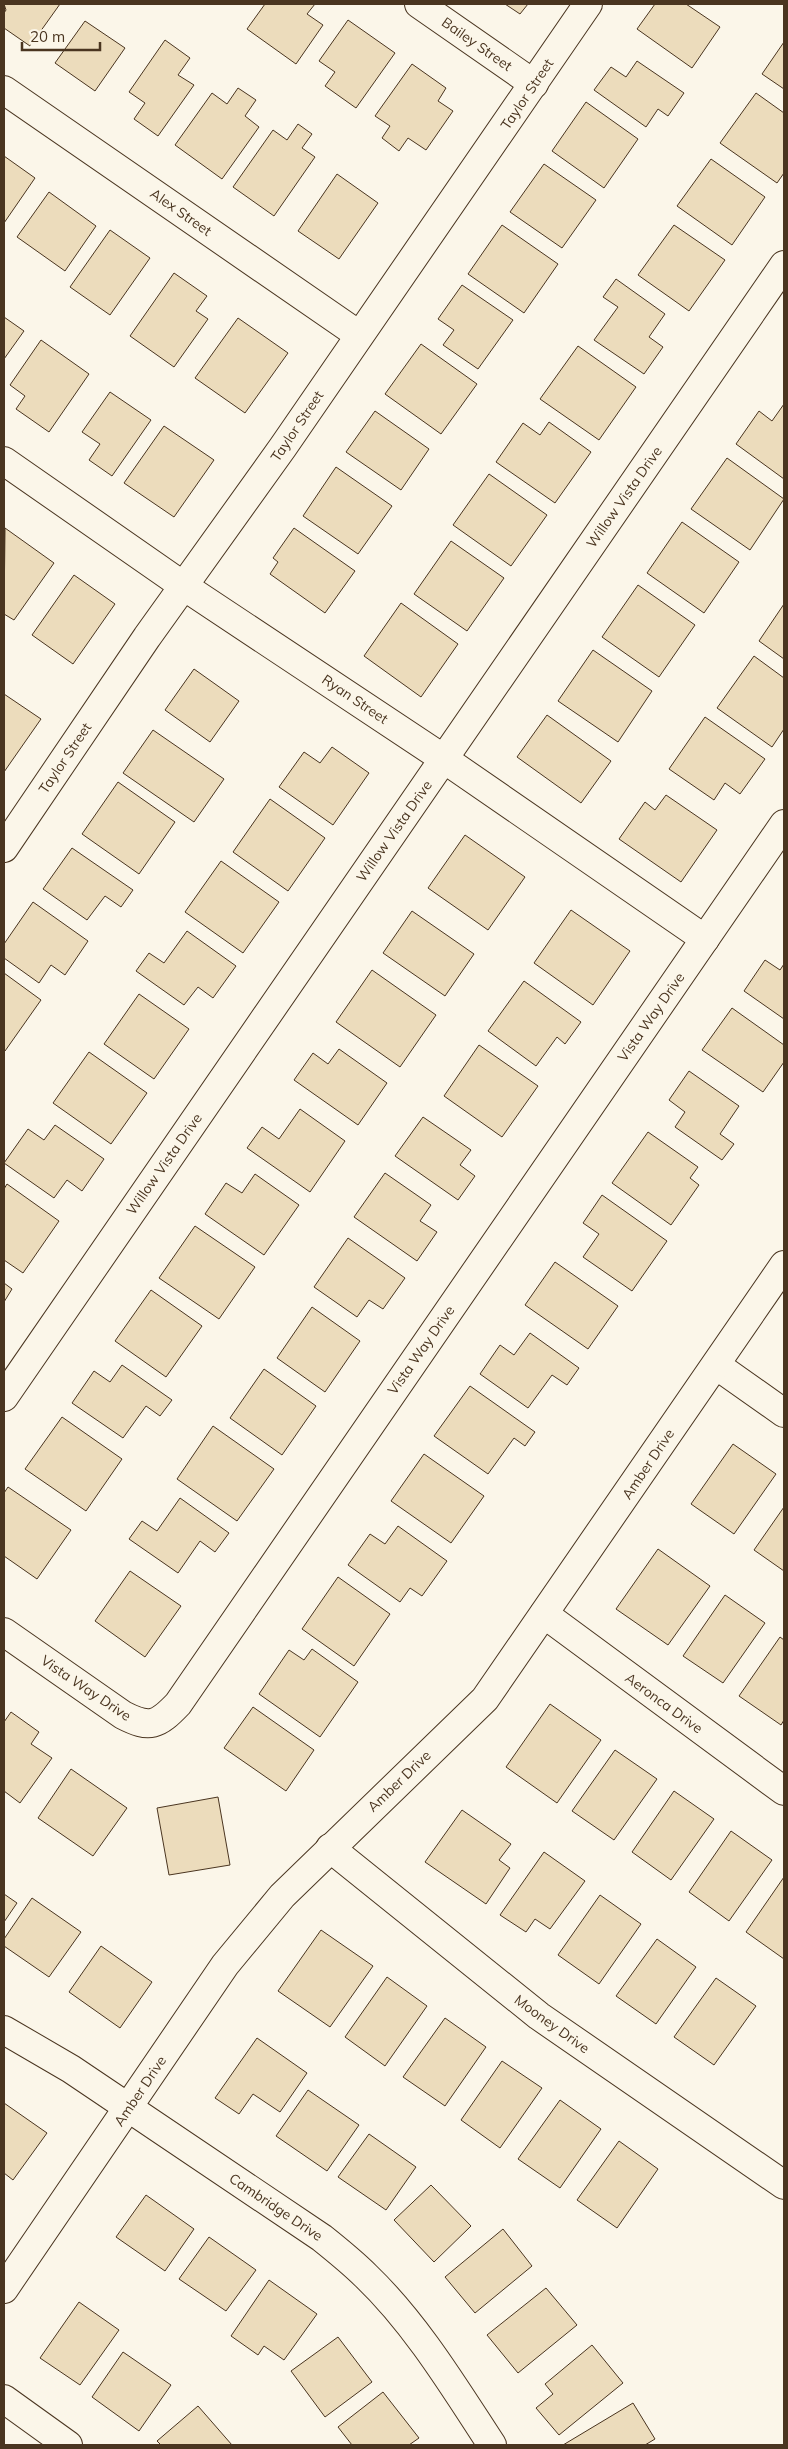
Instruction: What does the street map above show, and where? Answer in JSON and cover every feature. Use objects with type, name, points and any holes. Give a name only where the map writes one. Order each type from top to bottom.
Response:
[{"type":"street","name":"Bailey Street","points":[[419,4],[534,84]]},
{"type":"street","name":"Taylor Street","points":[[6,840],[147,637],[185,587],[588,4]]},
{"type":"street","name":"Alex Street","points":[[4,90],[359,335]]},
{"type":"street","name":"Willow Vista Drive","points":[[4,1397],[784,265]]},
{"type":"street","name":"Ryan Street","points":[[4,460],[185,587],[444,759],[705,939]]},
{"type":"street","name":"Vista Way Drive","points":[[4,1632],[137,1722],[152,1724],[162,1720],[183,1696],[784,824]]},
{"type":"street","name":"Amber Drive","points":[[4,2289],[225,1965],[282,1896],[485,1699],[784,1265]]},
{"type":"street","points":[[716,1365],[784,1413]]},
{"type":"street","name":"Aeronca Drive","points":[[544,1614],[784,1791]]},
{"type":"street","name":"Mooney Drive","points":[[330,1848],[539,2016],[784,2185]]},
{"type":"street","name":"Cambridge Drive","points":[[4,2030],[71,2069],[322,2238],[366,2275],[412,2330],[492,2445]]},
{"type":"street","points":[[4,2399],[68,2445]]},
{"type":"building","points":[[4,4],[60,4],[30,46],[4,28],[4,13],[6,10]]},
{"type":"building","points":[[265,4],[315,4],[307,14],[323,25],[296,64],[247,29]]},
{"type":"building","points":[[505,4],[528,4],[520,14]]},
{"type":"building","points":[[655,4],[686,4],[720,27],[692,68],[637,29]]},
{"type":"building","points":[[348,20],[395,53],[356,108],[325,86],[335,72],[319,61]]},
{"type":"building","points":[[85,21],[125,48],[95,91],[55,63]]},
{"type":"building","points":[[165,40],[190,58],[178,75],[194,85],[158,136],[134,119],[145,103],[129,92]]},
{"type":"building","points":[[784,42],[784,89],[762,74]]},
{"type":"building","points":[[637,61],[684,93],[668,116],[658,109],[646,127],[594,90],[611,67],[626,77]]},
{"type":"building","points":[[412,64],[446,88],[438,101],[453,111],[426,150],[408,138],[399,151],[382,138],[390,126],[375,116]]},
{"type":"building","points":[[238,88],[256,100],[245,116],[259,127],[222,179],[175,145],[212,93],[227,104]]},
{"type":"building","points":[[756,93],[784,113],[784,173],[777,183],[720,143]]},
{"type":"building","points":[[586,102],[638,139],[604,188],[552,151]]},
{"type":"building","points":[[298,124],[312,134],[302,148],[315,157],[274,216],[233,187],[273,130],[287,140]]},
{"type":"building","points":[[4,156],[35,178],[4,223]]},
{"type":"building","points":[[711,159],[765,197],[732,245],[677,206]]},
{"type":"building","points":[[544,164],[596,200],[562,248],[510,212]]},
{"type":"building","points":[[337,174],[378,203],[339,259],[298,231]]},
{"type":"building","points":[[49,192],[96,226],[65,271],[17,237]]},
{"type":"building","points":[[502,225],[558,264],[524,313],[468,274]]},
{"type":"building","points":[[674,225],[725,260],[689,311],[638,275]]},
{"type":"building","points":[[110,230],[150,258],[110,315],[70,287]]},
{"type":"building","points":[[174,273],[207,296],[196,311],[208,319],[174,367],[130,336]]},
{"type":"building","points":[[616,279],[665,314],[649,337],[663,347],[644,374],[594,340],[618,307],[603,297]]},
{"type":"building","points":[[462,285],[513,320],[478,369],[443,345],[454,330],[438,319]]},
{"type":"building","points":[[4,317],[24,331],[4,359]]},
{"type":"building","points":[[238,318],[288,353],[245,413],[195,378]]},
{"type":"building","points":[[41,340],[89,374],[49,432],[16,409],[25,396],[10,385]]},
{"type":"building","points":[[421,344],[477,384],[441,434],[385,394]]},
{"type":"building","points":[[578,346],[636,387],[599,440],[540,399]]},
{"type":"building","points":[[110,392],[151,420],[112,476],[89,460],[100,444],[82,432]]},
{"type":"building","points":[[784,404],[784,479],[736,444],[759,411],[772,421]]},
{"type":"building","points":[[375,411],[429,449],[401,490],[346,452]]},
{"type":"building","points":[[549,422],[591,452],[555,503],[496,462],[523,423],[540,435]]},
{"type":"building","points":[[164,426],[214,460],[174,517],[124,483]]},
{"type":"building","points":[[727,458],[784,499],[750,550],[691,509]]},
{"type":"building","points":[[336,467],[392,506],[358,554],[303,516]]},
{"type":"building","points":[[489,474],[547,515],[511,566],[453,525]]},
{"type":"building","points":[[682,522],[739,562],[704,613],[647,573]]},
{"type":"building","points":[[5,528],[54,563],[14,620],[4,614]]},
{"type":"building","points":[[294,528],[355,571],[325,613],[270,574],[278,562],[273,558]]},
{"type":"building","points":[[451,541],[504,578],[467,631],[414,594]]},
{"type":"building","points":[[74,575],[115,604],[73,664],[32,635]]},
{"type":"building","points":[[638,585],[695,625],[659,677],[602,637]]},
{"type":"building","points":[[401,603],[458,644],[421,697],[364,656]]},
{"type":"building","points":[[784,604],[784,659],[759,641]]},
{"type":"building","points":[[593,650],[652,691],[618,742],[558,701]]},
{"type":"building","points":[[754,656],[784,678],[784,729],[772,747],[717,708]]},
{"type":"building","points":[[194,669],[239,701],[210,742],[165,710]]},
{"type":"building","points":[[4,694],[41,719],[4,772]]},
{"type":"building","points":[[547,715],[611,761],[581,803],[517,757]]},
{"type":"building","points":[[705,717],[765,759],[740,794],[725,783],[714,800],[669,769]]},
{"type":"building","points":[[153,730],[224,779],[194,822],[123,773]]},
{"type":"building","points":[[332,747],[369,773],[333,825],[279,787],[304,752],[320,763]]},
{"type":"building","points":[[118,782],[175,822],[139,874],[82,834]]},
{"type":"building","points":[[666,795],[717,830],[681,882],[619,839],[645,802],[655,810]]},
{"type":"building","points":[[270,799],[325,838],[288,891],[233,852]]},
{"type":"building","points":[[465,835],[525,877],[488,930],[428,888]]},
{"type":"building","points":[[72,848],[133,890],[121,907],[105,896],[87,920],[43,889]]},
{"type":"building","points":[[221,861],[279,902],[243,953],[185,912]]},
{"type":"building","points":[[33,902],[88,941],[65,975],[51,965],[39,983],[4,958],[4,944]]},
{"type":"building","points":[[571,910],[630,951],[593,1005],[534,963]]},
{"type":"building","points":[[412,911],[474,954],[445,996],[383,953]]},
{"type":"building","points":[[187,931],[236,966],[213,998],[198,987],[184,1005],[136,971],[149,953],[164,963]]},
{"type":"building","points":[[765,960],[780,970],[784,964],[784,1019],[744,991]]},
{"type":"building","points":[[372,970],[436,1015],[400,1067],[336,1022]]},
{"type":"building","points":[[4,973],[41,1000],[5,1051],[4,1050]]},
{"type":"building","points":[[524,981],[581,1022],[565,1044],[557,1037],[536,1066],[488,1031]]},
{"type":"building","points":[[139,994],[189,1029],[154,1079],[104,1044]]},
{"type":"building","points":[[732,1008],[784,1045],[784,1062],[763,1092],[702,1050]]},
{"type":"building","points":[[479,1045],[538,1086],[502,1137],[444,1096]]},
{"type":"building","points":[[339,1049],[387,1083],[358,1125],[294,1080],[313,1053],[328,1064]]},
{"type":"building","points":[[89,1052],[147,1093],[111,1144],[53,1103]]},
{"type":"building","points":[[689,1071],[739,1106],[720,1134],[734,1144],[722,1160],[675,1127],[685,1112],[669,1100]]},
{"type":"building","points":[[300,1109],[345,1141],[310,1192],[247,1148],[262,1127],[279,1139]]},
{"type":"building","points":[[423,1117],[471,1150],[460,1165],[475,1176],[458,1200],[395,1156]]},
{"type":"building","points":[[55,1125],[104,1159],[82,1191],[67,1180],[54,1198],[4,1163],[28,1129],[44,1140]]},
{"type":"building","points":[[648,1132],[698,1167],[690,1178],[699,1185],[671,1225],[612,1183]]},
{"type":"building","points":[[385,1173],[431,1205],[420,1221],[437,1232],[417,1261],[354,1217]]},
{"type":"building","points":[[255,1174],[299,1205],[264,1255],[205,1214],[226,1183],[242,1193]]},
{"type":"building","points":[[7,1184],[59,1221],[23,1273],[4,1260],[4,1189]]},
{"type":"building","points":[[602,1195],[667,1241],[632,1291],[583,1257],[599,1234],[583,1223]]},
{"type":"building","points":[[195,1226],[255,1267],[219,1319],[159,1278]]},
{"type":"building","points":[[348,1238],[405,1278],[383,1309],[369,1300],[357,1317],[314,1287]]},
{"type":"building","points":[[555,1262],[618,1306],[588,1349],[525,1305]]},
{"type":"building","points":[[4,1283],[12,1289],[4,1302]]},
{"type":"building","points":[[151,1290],[202,1326],[166,1377],[115,1341]]},
{"type":"building","points":[[312,1307],[360,1341],[325,1392],[277,1358]]},
{"type":"building","points":[[530,1333],[579,1368],[567,1385],[552,1375],[528,1408],[480,1374],[500,1345],[514,1355]]},
{"type":"building","points":[[122,1365],[172,1400],[160,1416],[146,1406],[123,1438],[72,1403],[94,1371],[110,1382]]},
{"type":"building","points":[[264,1369],[316,1406],[282,1455],[230,1418]]},
{"type":"building","points":[[470,1386],[535,1432],[525,1446],[514,1438],[488,1474],[434,1436]]},
{"type":"building","points":[[62,1417],[122,1459],[86,1511],[25,1469]]},
{"type":"building","points":[[213,1426],[274,1469],[237,1521],[177,1479]]},
{"type":"building","points":[[733,1444],[776,1474],[734,1534],[691,1504]]},
{"type":"building","points":[[424,1454],[484,1496],[451,1543],[391,1501]]},
{"type":"building","points":[[8,1487],[71,1530],[37,1579],[4,1556],[4,1493]]},
{"type":"building","points":[[180,1498],[229,1533],[215,1552],[200,1541],[178,1573],[129,1539],[142,1521],[157,1531]]},
{"type":"building","points":[[784,1507],[784,1571],[754,1550]]},
{"type":"building","points":[[398,1526],[447,1561],[422,1596],[410,1588],[400,1602],[348,1565],[370,1534],[385,1544]]},
{"type":"building","points":[[658,1549],[710,1586],[668,1645],[616,1609]]},
{"type":"building","points":[[130,1571],[181,1606],[145,1657],[95,1621]]},
{"type":"building","points":[[338,1577],[390,1614],[354,1666],[302,1629]]},
{"type":"building","points":[[725,1595],[765,1623],[723,1683],[683,1656]]},
{"type":"building","points":[[780,1637],[784,1640],[784,1720],[781,1725],[739,1696]]},
{"type":"building","points":[[312,1649],[358,1682],[320,1737],[259,1694],[289,1650],[304,1660]]},
{"type":"building","points":[[550,1704],[601,1740],[557,1803],[506,1767]]},
{"type":"building","points":[[253,1707],[314,1750],[286,1791],[224,1748]]},
{"type":"building","points":[[11,1712],[39,1732],[31,1744],[52,1758],[20,1803],[4,1791],[4,1722]]},
{"type":"building","points":[[615,1750],[657,1779],[614,1840],[572,1811]]},
{"type":"building","points":[[71,1769],[127,1808],[93,1856],[38,1818]]},
{"type":"building","points":[[674,1791],[714,1819],[671,1880],[632,1852]]},
{"type":"building","points":[[218,1797],[230,1865],[169,1875],[157,1808]]},
{"type":"building","points":[[462,1810],[511,1844],[499,1860],[510,1868],[486,1904],[425,1862]]},
{"type":"building","points":[[731,1831],[772,1860],[729,1921],[689,1892]]},
{"type":"building","points":[[544,1852],[585,1881],[550,1929],[535,1919],[526,1932],[500,1915]]},
{"type":"building","points":[[784,1877],[784,1959],[746,1932]]},
{"type":"building","points":[[4,1894],[17,1903],[4,1922]]},
{"type":"building","points":[[600,1895],[641,1924],[599,1984],[558,1955]]},
{"type":"building","points":[[32,1898],[81,1932],[49,1977],[4,1946],[4,1939]]},
{"type":"building","points":[[321,1930],[373,1966],[330,2027],[278,1991]]},
{"type":"building","points":[[657,1939],[696,1967],[656,2024],[616,1996]]},
{"type":"building","points":[[101,1946],[152,1982],[120,2028],[69,1992]]},
{"type":"building","points":[[387,1977],[427,2006],[385,2066],[345,2037]]},
{"type":"building","points":[[716,1978],[756,2006],[714,2065],[674,2037]]},
{"type":"building","points":[[445,2018],[486,2047],[445,2106],[403,2077]]},
{"type":"building","points":[[257,2038],[307,2073],[280,2112],[253,2094],[239,2114],[215,2098]]},
{"type":"building","points":[[502,2061],[542,2088],[500,2148],[461,2120]]},
{"type":"building","points":[[308,2090],[359,2125],[327,2171],[276,2136]]},
{"type":"building","points":[[560,2100],[601,2129],[560,2188],[518,2159]]},
{"type":"building","points":[[4,2103],[47,2133],[13,2180],[4,2173]]},
{"type":"building","points":[[369,2134],[416,2167],[386,2210],[338,2177]]},
{"type":"building","points":[[619,2141],[658,2169],[617,2228],[577,2200]]},
{"type":"building","points":[[431,2185],[471,2226],[434,2262],[394,2220]]},
{"type":"building","points":[[146,2195],[194,2229],[165,2271],[116,2237]]},
{"type":"building","points":[[503,2229],[532,2266],[475,2313],[445,2277]]},
{"type":"building","points":[[209,2237],[256,2270],[226,2311],[179,2279]]},
{"type":"building","points":[[269,2280],[317,2314],[284,2360],[264,2346],[258,2355],[231,2336]]},
{"type":"building","points":[[546,2288],[577,2325],[518,2373],[487,2335]]},
{"type":"building","points":[[79,2302],[119,2330],[80,2385],[40,2358]]},
{"type":"building","points":[[338,2337],[372,2382],[325,2417],[291,2371]]},
{"type":"building","points":[[592,2345],[623,2383],[559,2435],[536,2408],[553,2394],[545,2384]]},
{"type":"building","points":[[123,2352],[171,2385],[139,2431],[92,2397]]},
{"type":"building","points":[[383,2392],[419,2438],[409,2445],[352,2445],[338,2427]]},
{"type":"building","points":[[633,2403],[655,2439],[645,2445],[563,2445]]},
{"type":"building","points":[[198,2406],[232,2445],[161,2445],[157,2441]]}]
